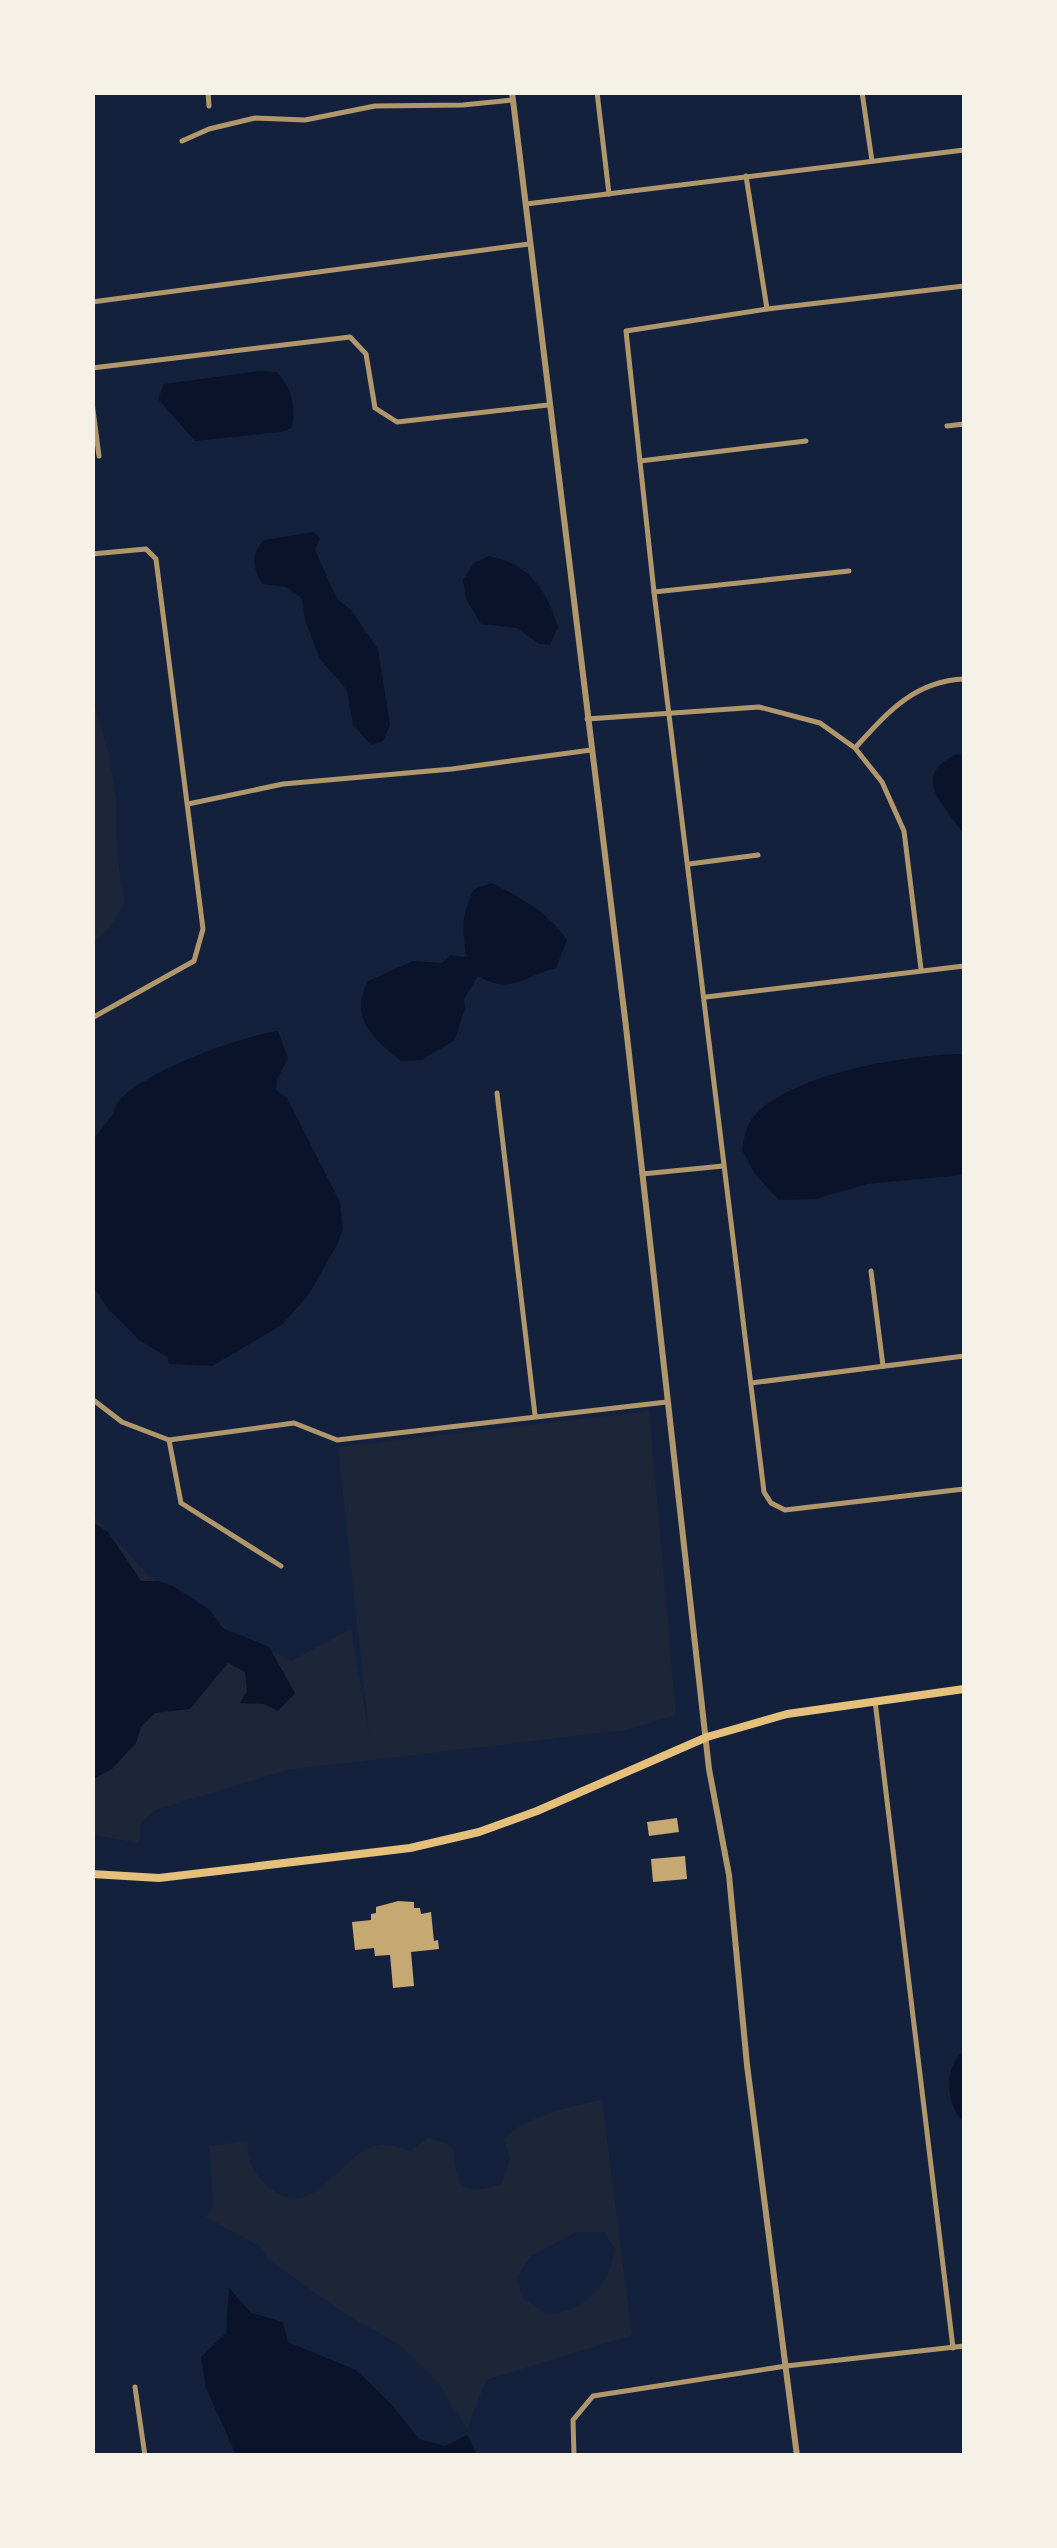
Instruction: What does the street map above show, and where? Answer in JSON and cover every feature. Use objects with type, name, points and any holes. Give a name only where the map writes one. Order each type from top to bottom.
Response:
[{"type":"main road","points":[[92,1874],[159,1878],[410,1848],[479,1832],[707,1737],[787,1714],[964,1690]]},
{"type":"street","points":[[208,92],[209,106]]},
{"type":"street","points":[[597,92],[609,194]]},
{"type":"street","points":[[862,92],[872,161]]},
{"type":"street","points":[[182,141],[209,129],[255,118],[305,120],[375,106],[462,105],[512,96],[580,639],[715,1808],[729,1875],[747,2065],[797,2456]]},
{"type":"street","points":[[526,204],[964,150]]},
{"type":"street","points":[[746,176],[766,310]]},
{"type":"street","points":[[92,302],[529,244]]},
{"type":"street","points":[[964,286],[626,330],[654,592],[764,1492],[771,1503],[785,1510],[964,1489]]},
{"type":"street","points":[[92,368],[350,337],[366,354],[375,408],[397,422],[548,405]]},
{"type":"street","points":[[92,402],[98,456]]},
{"type":"street","points":[[947,426],[964,424]]},
{"type":"street","points":[[640,461],[806,441]]},
{"type":"street","points":[[92,554],[146,549],[156,559],[203,929],[194,962],[92,1018]]},
{"type":"street","points":[[654,592],[849,571]]},
{"type":"street","points":[[856,748],[910,694],[942,681],[964,679]]},
{"type":"street","points":[[587,720],[759,706],[820,723],[856,748],[882,782],[904,830],[921,969]]},
{"type":"street","points":[[187,804],[284,784],[452,769],[591,750]]},
{"type":"street","points":[[689,864],[758,855]]},
{"type":"street","points":[[706,997],[964,966]]},
{"type":"street","points":[[497,1093],[535,1415]]},
{"type":"street","points":[[642,1174],[725,1166]]},
{"type":"street","points":[[871,1270],[883,1366]]},
{"type":"street","points":[[751,1383],[964,1356]]},
{"type":"street","points":[[92,1399],[122,1422],[169,1440],[294,1423],[337,1440],[670,1402]]},
{"type":"street","points":[[169,1440],[181,1502],[281,1566]]},
{"type":"street","points":[[874,1700],[953,2348]]},
{"type":"street","points":[[574,2456],[573,2420],[593,2396],[786,2366],[964,2346]]},
{"type":"street","points":[[135,2387],[145,2456]]},
{"type":"shaded area","points":[[277,372],[286,384],[293,405],[292,428],[195,441],[158,399],[164,384]]},
{"type":"shaded area","points":[[314,532],[320,538],[315,550],[337,599],[351,610],[378,649],[390,725],[383,741],[371,745],[353,725],[347,690],[320,659],[305,620],[302,599],[286,587],[262,584],[255,566],[255,556],[264,540]]},
{"type":"shaded area","points":[[489,556],[515,565],[542,590],[558,627],[550,645],[539,644],[517,628],[481,624],[466,599],[463,580],[474,563]]},
{"type":"shaded area","points":[[93,700],[108,751],[116,799],[117,852],[124,903],[109,929],[93,943]]},
{"type":"shaded area","points":[[957,754],[964,755],[964,836],[933,783],[934,773],[942,763]]},
{"type":"shaded area","points":[[492,883],[534,907],[567,940],[556,968],[509,984],[478,976],[464,999],[455,1040],[422,1060],[401,1061],[373,1035],[362,1017],[368,981],[413,961],[442,963],[450,955],[466,957],[466,908],[474,889]]},
{"type":"shaded area","points":[[278,1031],[288,1058],[276,1090],[287,1098],[340,1202],[343,1229],[309,1294],[282,1325],[212,1366],[169,1364],[167,1357],[139,1340],[108,1309],[93,1286],[93,1140],[119,1101],[149,1079],[217,1048]]},
{"type":"shaded area","points":[[964,1054],[964,1175],[867,1184],[816,1199],[779,1200],[755,1174],[742,1150],[751,1120],[790,1090],[882,1063]]},
{"type":"shaded area","points":[[649,1411],[676,1715],[626,1730],[287,1770],[155,1810],[141,1823],[139,1843],[93,1835],[92,1514],[147,1574],[232,1631],[291,1661],[351,1629],[369,1734],[338,1447]]},
{"type":"shaded area","points":[[93,1522],[108,1532],[141,1581],[173,1586],[210,1610],[223,1628],[269,1647],[295,1693],[278,1711],[264,1704],[240,1703],[247,1691],[245,1672],[228,1663],[190,1709],[155,1713],[141,1727],[136,1743],[112,1769],[93,1779]]},
{"type":"shaded area","points":[[964,2050],[964,2123],[953,2105],[949,2086],[952,2066]]},
{"type":"shaded area","points":[[602,2100],[632,2335],[486,2380],[467,2429],[437,2381],[400,2345],[344,2313],[268,2259],[261,2247],[206,2217],[214,2206],[209,2146],[248,2141],[249,2159],[265,2184],[282,2195],[296,2198],[310,2195],[372,2147],[387,2145],[411,2151],[428,2138],[453,2149],[459,2180],[476,2190],[501,2184],[510,2159],[504,2138],[514,2130],[550,2113]],"holes":[[[576,2232],[604,2232],[615,2249],[612,2263],[601,2286],[583,2303],[546,2314],[522,2297],[517,2276],[531,2256]]]},
{"type":"shaded area","points":[[229,2288],[251,2313],[283,2322],[288,2342],[356,2370],[419,2439],[445,2446],[467,2435],[477,2455],[236,2455],[206,2388],[201,2357],[226,2333]]},
{"type":"building","points":[[677,1818],[679,1832],[649,1836],[647,1822]]},
{"type":"building","points":[[685,1856],[687,1879],[653,1882],[651,1859]]},
{"type":"building","points":[[398,1901],[414,1902],[414,1908],[420,1908],[421,1914],[431,1912],[434,1941],[438,1940],[439,1949],[411,1952],[414,1986],[393,1988],[390,1955],[375,1956],[374,1948],[355,1950],[352,1922],[371,1920],[376,1907]]}]
